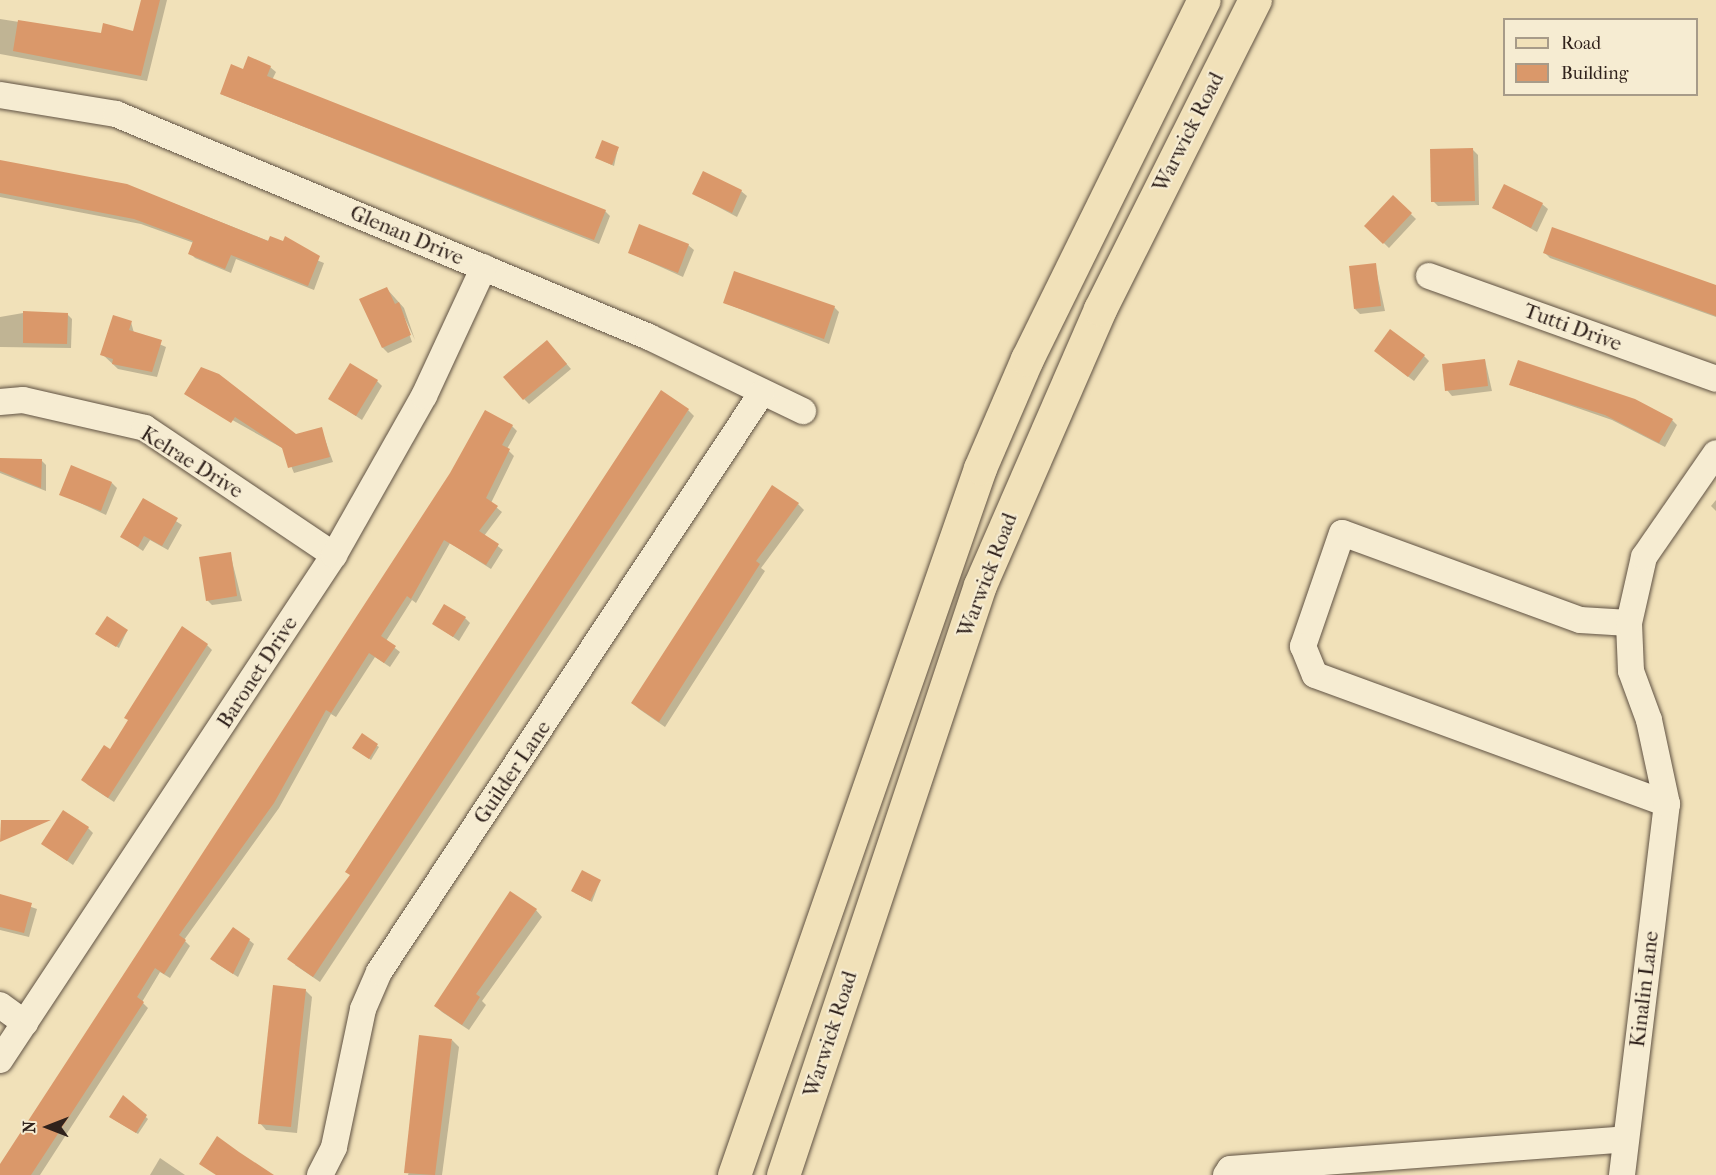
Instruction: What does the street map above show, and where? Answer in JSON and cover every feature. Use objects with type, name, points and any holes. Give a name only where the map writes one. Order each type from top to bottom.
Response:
[{"type":"main road","name":"Warwick Road","points":[[734,1175],[980,468],[1032,349],[1204,0]]},
{"type":"main road","name":"Warwick Road","points":[[783,1175],[980,585],[1100,309],[1255,0]]},
{"type":"street","name":"Glenan Drive","points":[[0,95],[116,114],[649,338],[761,394],[803,411]]},
{"type":"street","name":"Baronet Drive","points":[[0,1060],[334,555],[424,396],[484,267]]},
{"type":"street","name":"Tutti Drive","points":[[1429,276],[1716,379]]},
{"type":"street","name":"Guilder Lane","points":[[320,1175],[334,1147],[363,1009],[379,972],[761,394]]},
{"type":"street","name":"Kelrae Drive","points":[[0,402],[23,400],[145,428],[334,555]]},
{"type":"street","name":"Kinalin Lane","points":[[1622,1175],[1667,804],[1649,720],[1631,671],[1629,623],[1644,557],[1716,453]]},
{"type":"street","points":[[1629,623],[1580,620],[1342,532],[1303,646],[1315,675],[1667,804]]},
{"type":"street","points":[[0,1005],[25,1023]]},
{"type":"street","points":[[1226,1175],[1230,1170],[1626,1139]]},
{"type":"building","points":[[141,0],[160,0],[141,76],[13,51],[18,20],[101,33],[103,23],[133,31]]},
{"type":"building","points":[[248,56],[271,66],[267,76],[606,210],[594,240],[220,94],[231,64],[243,69]]},
{"type":"building","points":[[602,140],[619,147],[612,165],[595,158]]},
{"type":"building","points":[[1473,148],[1475,201],[1431,202],[1430,149]]},
{"type":"building","points":[[0,160],[127,184],[268,241],[270,236],[283,241],[285,236],[320,256],[308,286],[231,255],[225,269],[188,254],[193,241],[134,219],[0,193]]},
{"type":"building","points":[[703,171],[742,190],[732,213],[692,194]]},
{"type":"building","points":[[1504,184],[1543,203],[1531,228],[1492,208]]},
{"type":"building","points":[[1393,195],[1412,213],[1383,244],[1364,226]]},
{"type":"building","points":[[639,224],[689,244],[678,273],[628,253]]},
{"type":"building","points":[[1552,227],[1716,285],[1716,316],[1543,253]]},
{"type":"building","points":[[1376,263],[1381,306],[1354,309],[1349,266]]},
{"type":"building","points":[[734,271],[835,306],[824,339],[723,303]]},
{"type":"building","points":[[387,287],[395,304],[399,302],[411,335],[382,348],[359,299]]},
{"type":"building","points":[[23,311],[68,313],[67,344],[23,343]]},
{"type":"building","points":[[113,315],[132,321],[129,330],[162,340],[152,372],[112,364],[113,359],[100,355]]},
{"type":"building","points":[[1390,329],[1425,355],[1408,377],[1374,351]]},
{"type":"building","points":[[547,340],[567,364],[523,400],[503,377]]},
{"type":"building","points":[[1485,359],[1488,386],[1445,391],[1442,364]]},
{"type":"building","points":[[1518,360],[1635,399],[1673,419],[1659,443],[1605,415],[1509,385]]},
{"type":"building","points":[[350,363],[378,380],[356,416],[328,399]]},
{"type":"building","points":[[201,367],[219,374],[296,434],[322,427],[330,457],[288,468],[282,448],[235,417],[231,423],[184,394]]},
{"type":"building","points":[[661,390],[689,409],[313,977],[287,959],[350,875],[345,872]]},
{"type":"building","points":[[485,410],[513,425],[502,445],[510,449],[486,498],[498,506],[479,531],[499,544],[486,565],[444,540],[411,599],[407,596],[381,636],[396,646],[384,663],[369,653],[331,713],[326,710],[274,803],[179,935],[186,940],[164,974],[155,968],[137,997],[144,1002],[31,1175],[0,1175],[0,1164],[450,473]]},
{"type":"building","points":[[0,458],[42,459],[41,488],[0,471]]},
{"type":"building","points":[[71,465],[112,482],[101,511],[59,495]]},
{"type":"building","points":[[772,485],[799,503],[756,561],[760,564],[659,722],[631,703]]},
{"type":"building","points":[[143,498],[178,518],[162,546],[144,536],[138,547],[120,537]]},
{"type":"building","points":[[231,552],[237,596],[206,601],[199,557]]},
{"type":"building","points":[[444,604],[466,617],[453,637],[432,624]]},
{"type":"building","points":[[107,616],[128,630],[116,647],[95,634]]},
{"type":"building","points":[[182,626],[208,644],[108,798],[81,780],[104,745],[110,749],[128,720],[124,718]]},
{"type":"building","points":[[362,733],[378,744],[369,759],[352,748]]},
{"type":"building","points":[[63,810],[89,827],[67,861],[41,844]]},
{"type":"building","points":[[1,820],[51,820],[0,842]]},
{"type":"building","points":[[582,870],[601,880],[590,901],[571,891]]},
{"type":"building","points":[[510,891],[537,909],[476,994],[480,997],[462,1025],[434,1006]]},
{"type":"building","points":[[0,894],[32,903],[24,933],[0,927]]},
{"type":"building","points":[[233,927],[250,939],[233,974],[210,959]]},
{"type":"building","points":[[273,985],[306,989],[291,1127],[258,1124]]},
{"type":"building","points":[[419,1035],[452,1039],[435,1175],[404,1173]]},
{"type":"building","points":[[123,1095],[147,1115],[136,1133],[109,1117]]},
{"type":"building","points":[[217,1136],[274,1175],[216,1175],[199,1164]]}]
